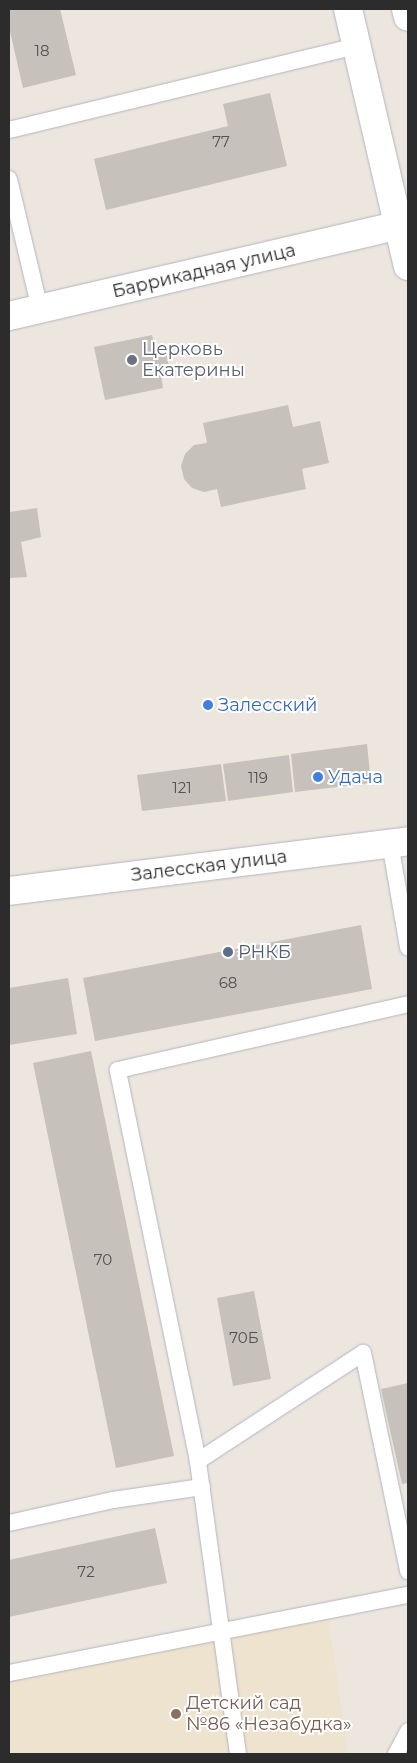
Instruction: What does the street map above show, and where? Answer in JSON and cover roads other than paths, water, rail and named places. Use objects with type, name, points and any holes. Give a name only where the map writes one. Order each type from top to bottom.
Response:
[{"type":"main road","points":[[348,9],[408,266]]},
{"type":"main road","points":[[406,9],[408,17]]},
{"type":"main road","name":"Баррикадная улица","points":[[9,316],[399,225]]},
{"type":"main road","name":"Залесская улица","points":[[9,891],[399,842]]},
{"type":"lane","points":[[9,130],[356,46]]},
{"type":"lane","points":[[9,179],[40,309]]},
{"type":"lane","points":[[399,842],[408,947]]},
{"type":"lane","points":[[238,1754],[224,1631],[198,1461],[118,1070],[408,1004]]},
{"type":"lane","points":[[198,1461],[363,1353],[408,1571]]},
{"type":"lane","points":[[9,1523],[114,1500],[202,1487]]},
{"type":"lane","points":[[9,1672],[408,1595]]},
{"type":"lane","points":[[396,1754],[408,1731]]},
{"type":"place","name":"Церковь Екатерины","points":[[132,360]]},
{"type":"place","name":"Залесский","points":[[208,705]]},
{"type":"place","name":"Удача","points":[[318,777]]},
{"type":"place","name":"РНКБ","points":[[228,952]]},
{"type":"place","name":"Детский сад №86 «Незабудка»","points":[[176,1714]]}]
